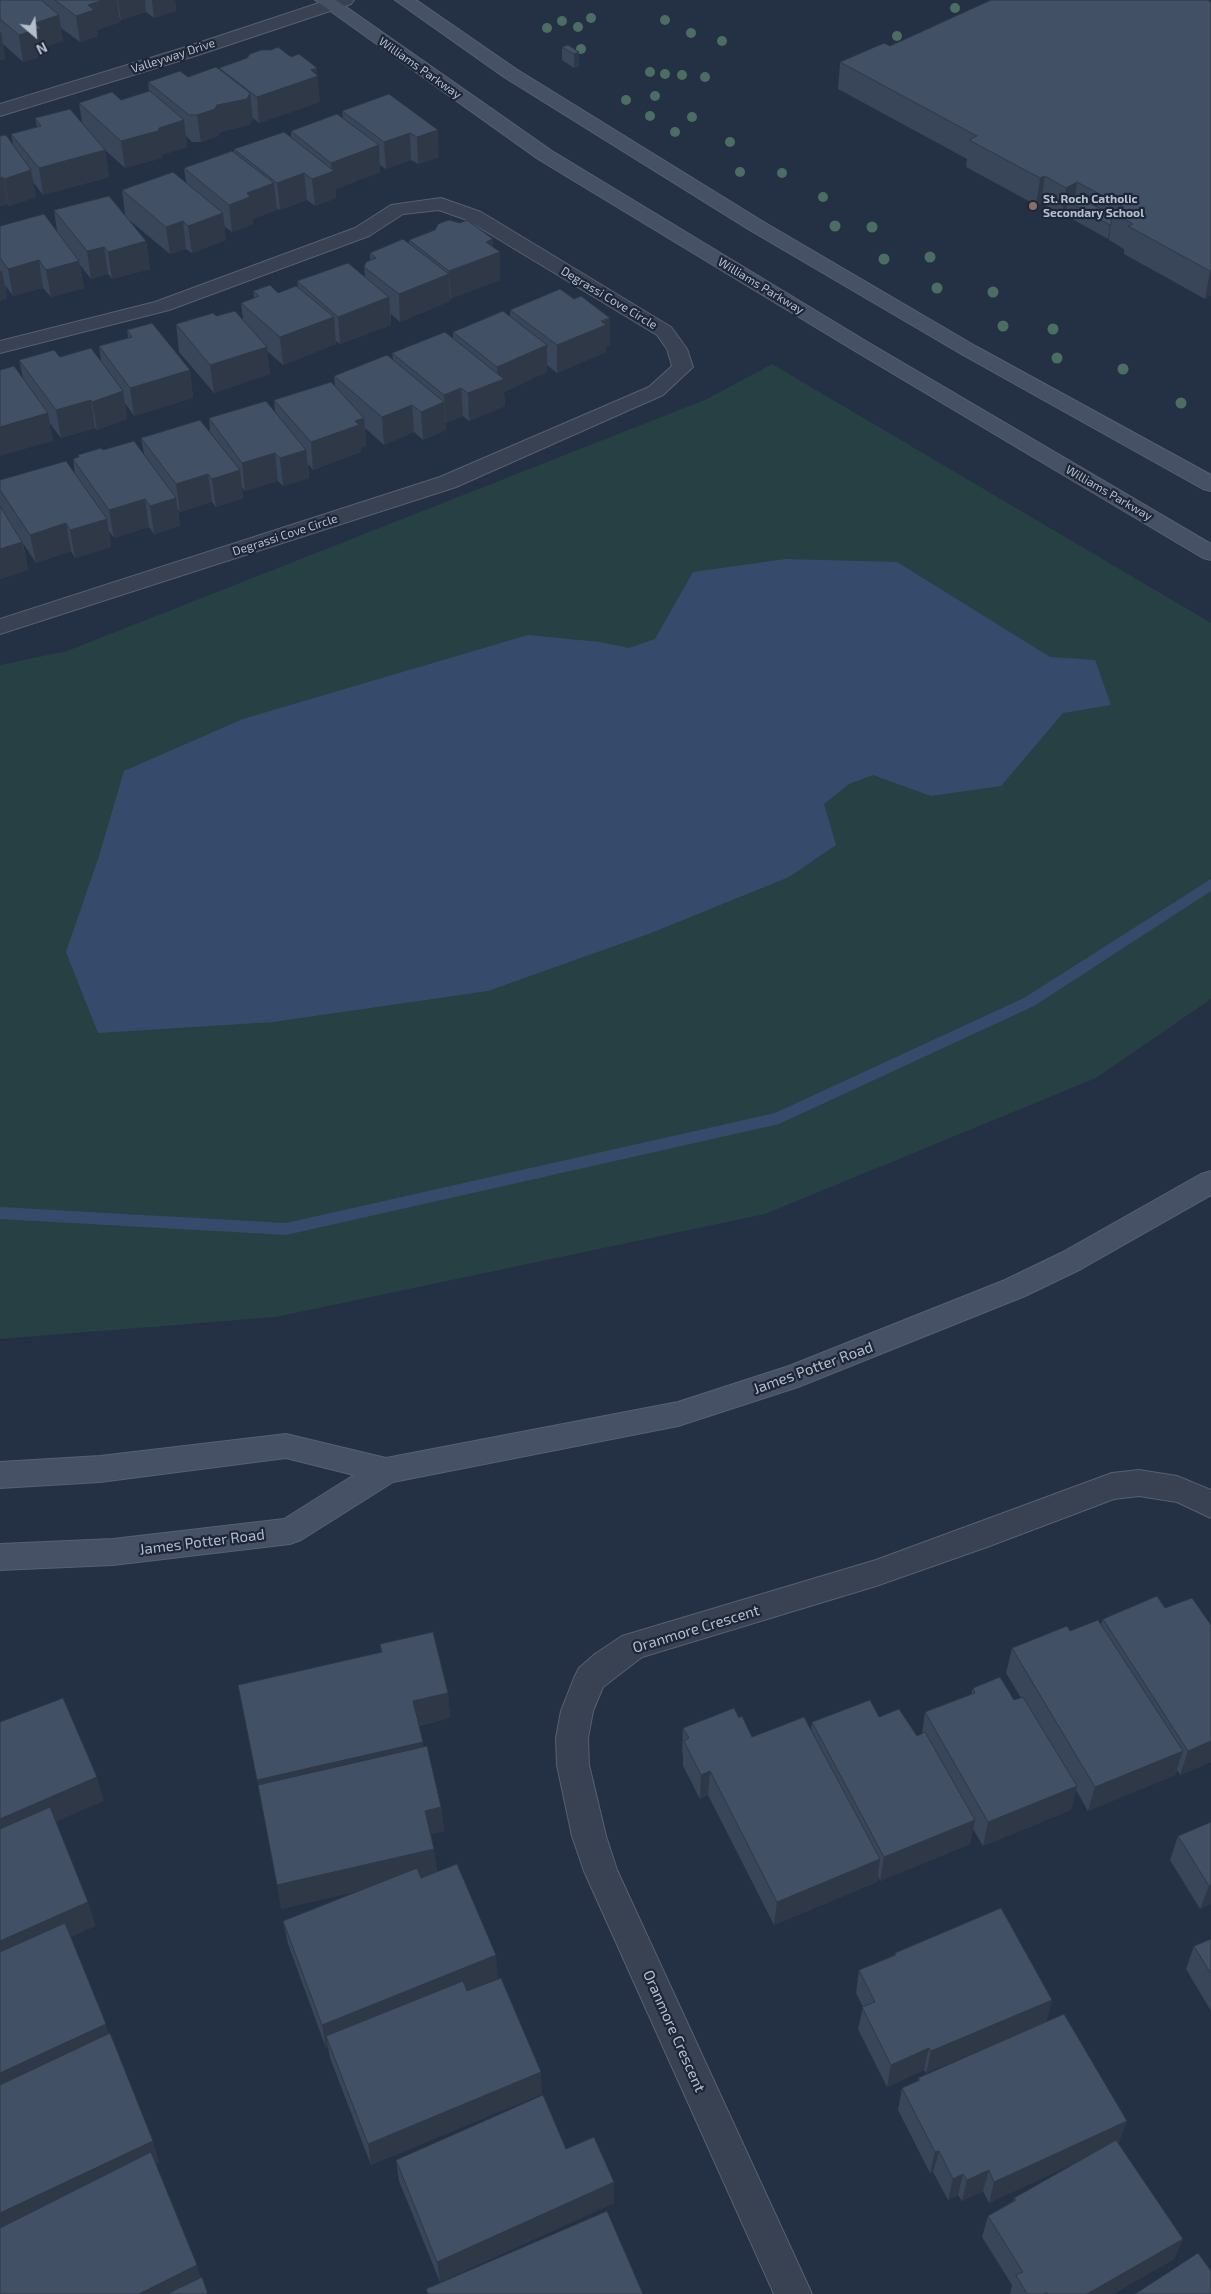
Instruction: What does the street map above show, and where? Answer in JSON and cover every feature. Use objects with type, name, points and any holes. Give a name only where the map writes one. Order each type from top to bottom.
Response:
[{"type":"main road","points":[[404,0],[510,73],[764,230],[970,351],[1211,484]]},
{"type":"main road","name":"Williams Parkway","points":[[333,2],[546,155],[862,348],[1211,553]]},
{"type":"main road","name":"James Potter Road","points":[[0,1557],[113,1552],[290,1531],[386,1471],[678,1414],[798,1375],[1015,1288],[1071,1261],[1211,1182]]},
{"type":"main road","name":"James Potter Road","points":[[0,1475],[100,1469],[286,1446],[386,1471]]},
{"type":"street","name":"Valleyway Drive","points":[[0,110],[192,51],[333,2]]},
{"type":"street","name":"Degrassi Cove Circle","points":[[0,347],[162,306],[362,232],[398,209],[441,204],[474,216],[664,331],[677,349],[683,368],[656,391],[448,482],[0,627]]},
{"type":"street","name":"Oranmore Crescent","points":[[793,2294],[601,1871],[589,1836],[573,1765],[572,1738],[578,1710],[590,1678],[606,1664],[633,1646],[876,1573],[976,1538],[1112,1486],[1139,1483],[1177,1489],[1211,1505]]},
{"type":"green space","points":[[772,364],[1211,623],[1211,999],[1096,1078],[765,1214],[276,1317],[0,1339],[0,665],[67,651],[707,399]]},
{"type":"water","points":[[786,559],[897,562],[1050,657],[1095,660],[1111,705],[1063,713],[1001,786],[931,796],[873,775],[849,784],[824,804],[836,845],[789,877],[651,933],[488,991],[273,1022],[98,1033],[66,952],[99,856],[124,771],[243,719],[528,635],[600,642],[629,648],[655,639],[693,572]]},
{"type":"building","points":[[0,0],[41,0],[59,15],[35,23],[41,28],[19,35],[0,19]]},
{"type":"building","points":[[55,0],[103,0],[88,5],[94,10],[76,16]]},
{"type":"building","points":[[991,0],[1207,0],[1211,2],[1211,271],[1128,226],[1133,224],[1113,213],[1124,207],[1077,182],[1066,188],[1045,176],[1040,178],[969,140],[977,136],[840,62],[884,43],[890,46]]},
{"type":"building","points":[[568,45],[579,52],[574,54],[562,47]]},
{"type":"building","points":[[278,47],[291,57],[299,54],[317,68],[311,70],[318,76],[257,97],[219,68],[247,58],[250,54],[261,50],[271,50]]},
{"type":"building","points":[[216,67],[250,93],[247,99],[217,105],[215,109],[197,115],[189,115],[148,82],[180,71],[188,77]]},
{"type":"building","points":[[150,91],[184,120],[159,128],[158,131],[121,141],[79,103],[112,92],[121,100]]},
{"type":"building","points":[[389,94],[438,130],[417,137],[410,133],[384,142],[342,111]]},
{"type":"building","points":[[70,109],[105,150],[39,168],[11,134],[41,126],[35,118]]},
{"type":"building","points":[[337,114],[379,145],[331,163],[291,131]]},
{"type":"building","points":[[284,132],[334,171],[312,179],[304,173],[277,183],[234,149]]},
{"type":"building","points":[[6,135],[31,170],[4,179],[3,177],[0,178],[0,136]]},
{"type":"building","points":[[232,151],[274,183],[247,193],[250,197],[229,205],[184,168]]},
{"type":"building","points":[[173,172],[223,213],[188,226],[183,221],[166,227],[122,190]]},
{"type":"building","points":[[109,196],[146,241],[108,252],[104,247],[87,251],[54,210]]},
{"type":"building","points":[[1077,196],[1112,215],[1111,224],[1067,201]]},
{"type":"building","points":[[44,214],[79,261],[46,270],[39,260],[8,269],[0,258],[0,226]]},
{"type":"building","points":[[449,220],[460,223],[467,220],[493,239],[486,242],[500,252],[449,271],[409,240],[435,230],[438,224]]},
{"type":"building","points":[[403,239],[449,274],[399,294],[364,267],[366,262],[376,258],[370,253]]},
{"type":"building","points":[[348,263],[389,297],[338,317],[297,281]]},
{"type":"building","points":[[270,285],[278,293],[296,286],[334,317],[280,337],[241,303],[259,296],[253,291]]},
{"type":"building","points":[[560,289],[574,299],[581,296],[610,318],[601,321],[606,325],[557,345],[510,310]]},
{"type":"building","points":[[235,311],[267,347],[210,365],[176,324],[213,313],[216,316]]},
{"type":"building","points":[[503,311],[547,345],[497,367],[453,332]]},
{"type":"building","points":[[152,323],[190,370],[130,388],[99,346],[132,337],[127,330]]},
{"type":"building","points":[[445,332],[504,379],[468,393],[461,388],[444,395],[392,353]]},
{"type":"building","points":[[91,348],[123,391],[92,402],[91,400],[56,410],[19,360],[54,350],[60,357]]},
{"type":"building","points":[[387,355],[444,402],[421,412],[412,405],[382,417],[334,376]]},
{"type":"building","points":[[14,366],[48,413],[0,427],[0,370]]},
{"type":"building","points":[[331,382],[364,418],[355,421],[359,425],[311,442],[274,400]]},
{"type":"building","points":[[266,401],[306,450],[280,458],[275,453],[242,463],[209,418]]},
{"type":"building","points":[[200,420],[240,470],[212,479],[208,474],[176,484],[141,438]]},
{"type":"building","points":[[134,441],[176,498],[150,506],[145,499],[109,510],[73,459],[79,457],[78,455],[101,448],[103,450]]},
{"type":"building","points":[[66,461],[107,519],[70,530],[66,523],[30,535],[0,490],[0,480]]},
{"type":"building","points":[[0,506],[22,542],[0,549]]},
{"type":"building","points":[[1157,1596],[1165,1608],[1192,1598],[1211,1625],[1211,1741],[1188,1751],[1103,1619]]},
{"type":"building","points":[[1098,1620],[1183,1751],[1095,1787],[1012,1648],[1067,1626],[1070,1631]]},
{"type":"building","points":[[433,1632],[448,1693],[413,1701],[423,1742],[257,1780],[238,1685],[382,1652],[380,1644]]},
{"type":"building","points":[[1000,1677],[1014,1700],[1023,1697],[1077,1786],[988,1822],[925,1712],[975,1693],[973,1688]]},
{"type":"building","points":[[63,1698],[97,1777],[0,1819],[0,1722]]},
{"type":"building","points":[[870,1700],[879,1717],[899,1709],[917,1736],[925,1732],[975,1820],[884,1857],[812,1722]]},
{"type":"building","points":[[734,1708],[739,1718],[742,1716],[752,1737],[804,1717],[880,1859],[777,1902],[710,1771],[701,1775],[684,1741],[689,1738],[683,1728]]},
{"type":"building","points":[[427,1746],[441,1807],[425,1811],[434,1849],[277,1885],[258,1785]]},
{"type":"building","points":[[50,1807],[88,1902],[0,1941],[0,1829]]},
{"type":"building","points":[[1211,1822],[1211,1885],[1209,1886],[1178,1836]]},
{"type":"building","points":[[457,1864],[496,1955],[322,2025],[283,1921],[417,1868],[421,1878]]},
{"type":"building","points":[[1001,1908],[1052,2000],[931,2051],[929,2048],[891,2065],[862,2007],[875,2002],[859,1970]]},
{"type":"building","points":[[65,1923],[106,2024],[0,2073],[0,1952]]},
{"type":"building","points":[[1211,1939],[1211,1974],[1194,1946]]},
{"type":"building","points":[[501,1978],[541,2072],[368,2144],[326,2036],[463,1981],[467,1991]]},
{"type":"building","points":[[1064,2014],[1127,2121],[994,2182],[989,2170],[967,2180],[963,2174],[953,2179],[939,2151],[935,2152],[902,2088],[920,2080],[918,2078]]},
{"type":"building","points":[[110,2033],[153,2141],[0,2213],[0,2085]]},
{"type":"building","points":[[543,2095],[566,2149],[594,2137],[614,2182],[437,2262],[396,2160]]},
{"type":"building","points":[[1116,2140],[1183,2239],[1087,2294],[1047,2294],[1046,2292],[1044,2294],[1027,2294],[1016,2275],[1023,2272],[988,2216],[1016,2200],[1014,2198]]},
{"type":"building","points":[[151,2152],[197,2265],[139,2294],[0,2294],[0,2228]]},
{"type":"building","points":[[607,2211],[643,2294],[428,2294],[426,2289]]},
{"type":"building","points":[[1198,2253],[1211,2271],[1211,2294],[1135,2294]]},
{"type":"building","points":[[202,2277],[208,2294],[167,2294]]},
{"type":"waterway","points":[[0,1213],[286,1229],[779,1118],[1029,1002],[1211,884]]},
{"type":"place","name":"St. Roch Catholic Secondary School","points":[[1033,206]]}]
